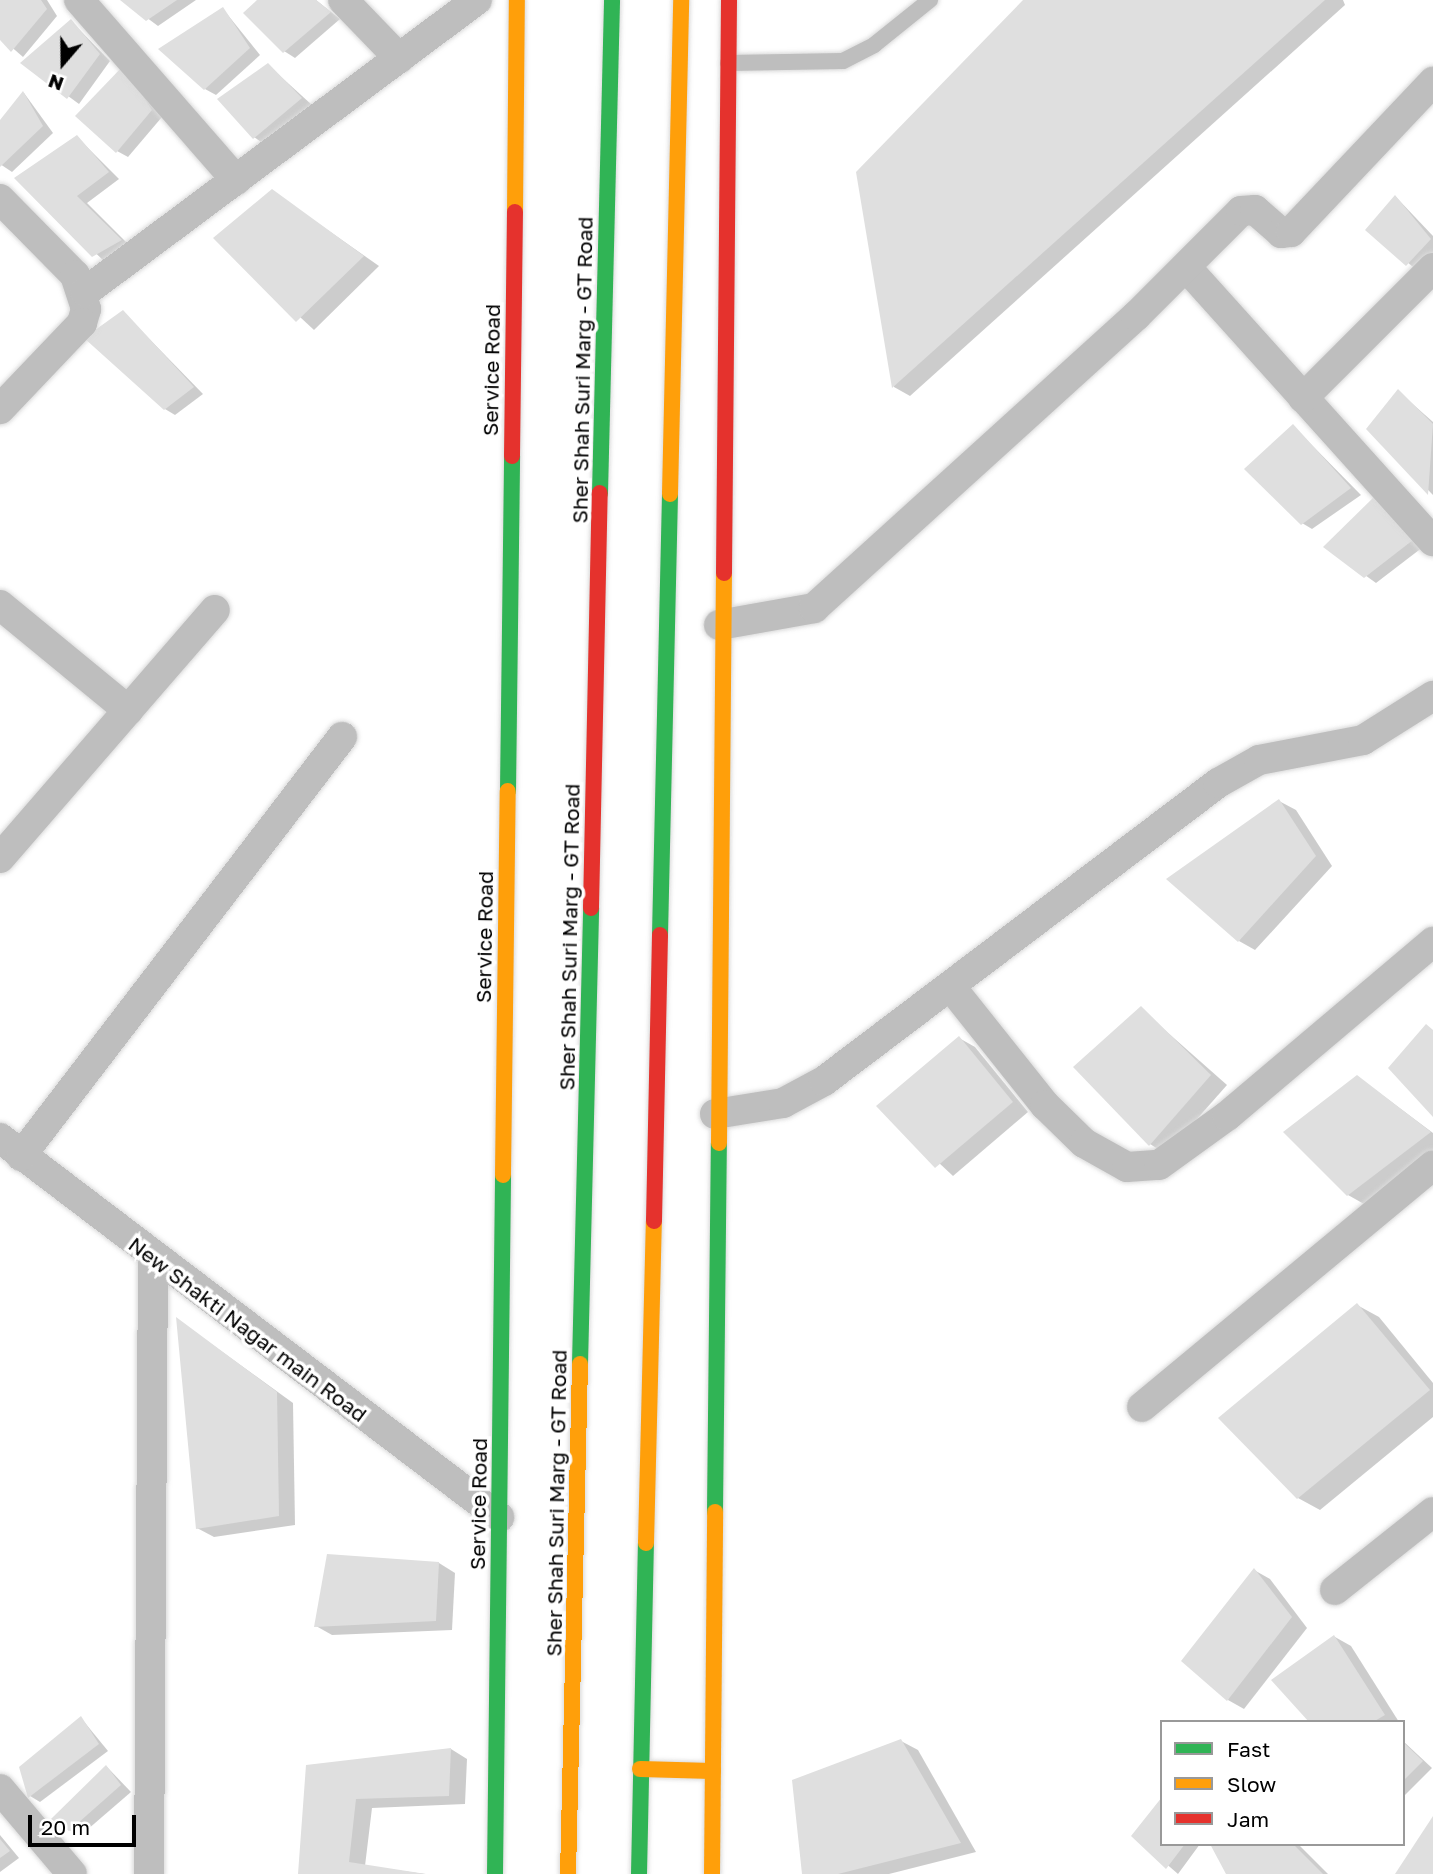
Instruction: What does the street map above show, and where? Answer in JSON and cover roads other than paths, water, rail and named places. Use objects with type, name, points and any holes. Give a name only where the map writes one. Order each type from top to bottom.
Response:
[{"type":"main road","name":"Service Road","points":[[495,1874],[517,0]]},
{"type":"main road","name":"Sher Shah Suri Marg - GT Road","points":[[568,1874],[612,0]]},
{"type":"main road","points":[[639,1874],[681,0]]},
{"type":"main road","points":[[712,1874],[719,625],[729,0]]},
{"type":"main road","points":[[640,1769],[713,1772]]},
{"type":"street","points":[[79,0],[236,180]]},
{"type":"street","points":[[343,0],[400,58]]},
{"type":"street","points":[[0,409],[82,323],[85,292],[477,0]]},
{"type":"street","points":[[719,625],[814,608],[1185,267],[1244,209],[1255,210],[1281,233],[1291,232],[1433,82]]},
{"type":"street","points":[[0,199],[85,292]]},
{"type":"street","points":[[1185,267],[1433,541]]},
{"type":"street","points":[[1303,398],[1433,268]]},
{"type":"street","points":[[0,605],[128,710]]},
{"type":"street","points":[[1,855],[215,610]]},
{"type":"street","points":[[715,1114],[754,1112],[824,1081],[1218,783],[1259,760],[1363,740],[1433,696]]},
{"type":"street","points":[[11,1147],[342,737]]},
{"type":"street","points":[[951,987],[1045,1105],[1084,1143],[1127,1167],[1159,1165],[1227,1116],[1433,942]]},
{"type":"street","name":"New Shakti Nagar main Road","points":[[11,1147],[499,1517]]},
{"type":"street","points":[[1142,1408],[1433,1166]]},
{"type":"street","points":[[149,1874],[153,1257]]},
{"type":"street","points":[[1335,1591],[1433,1512]]},
{"type":"street","points":[[0,1789],[72,1874]]},
{"type":"lane","points":[[728,62],[843,61],[874,46],[930,0]]}]
